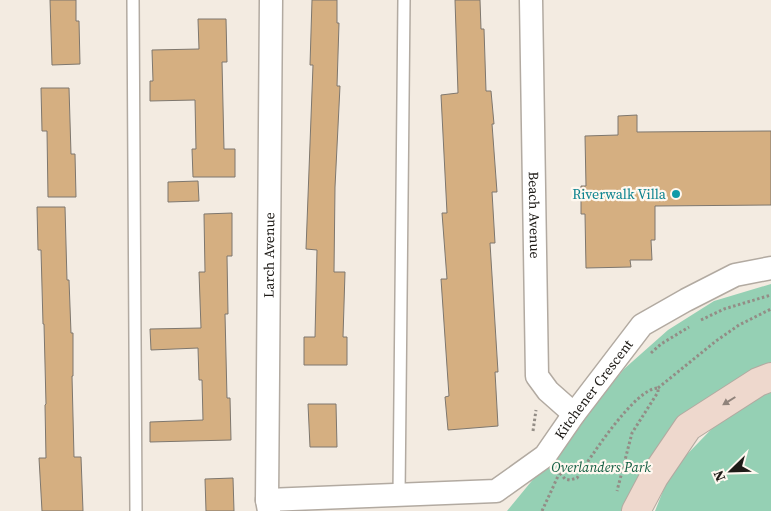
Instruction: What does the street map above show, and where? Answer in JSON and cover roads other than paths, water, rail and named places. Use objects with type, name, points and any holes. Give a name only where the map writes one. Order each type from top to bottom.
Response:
[{"type":"main road","points":[[626,504],[654,477],[688,427],[758,382],[771,377]]},
{"type":"street","name":"Larch Avenue","points":[[268,506],[271,0]]},
{"type":"street","name":"Beach Avenue","points":[[531,0],[537,376],[548,391],[574,414]]},
{"type":"street","name":"Kitchener Crescent","points":[[268,506],[399,495],[496,491],[545,456],[574,414],[642,326],[686,300],[735,275],[771,268]]},
{"type":"lane","points":[[132,0],[136,511]]},
{"type":"lane","points":[[399,495],[404,0]]},
{"type":"place","name":"Riverwalk Villa","points":[[676,194]]},
{"type":"park label","name":"Overlanders Park","points":[[601,467]]}]
